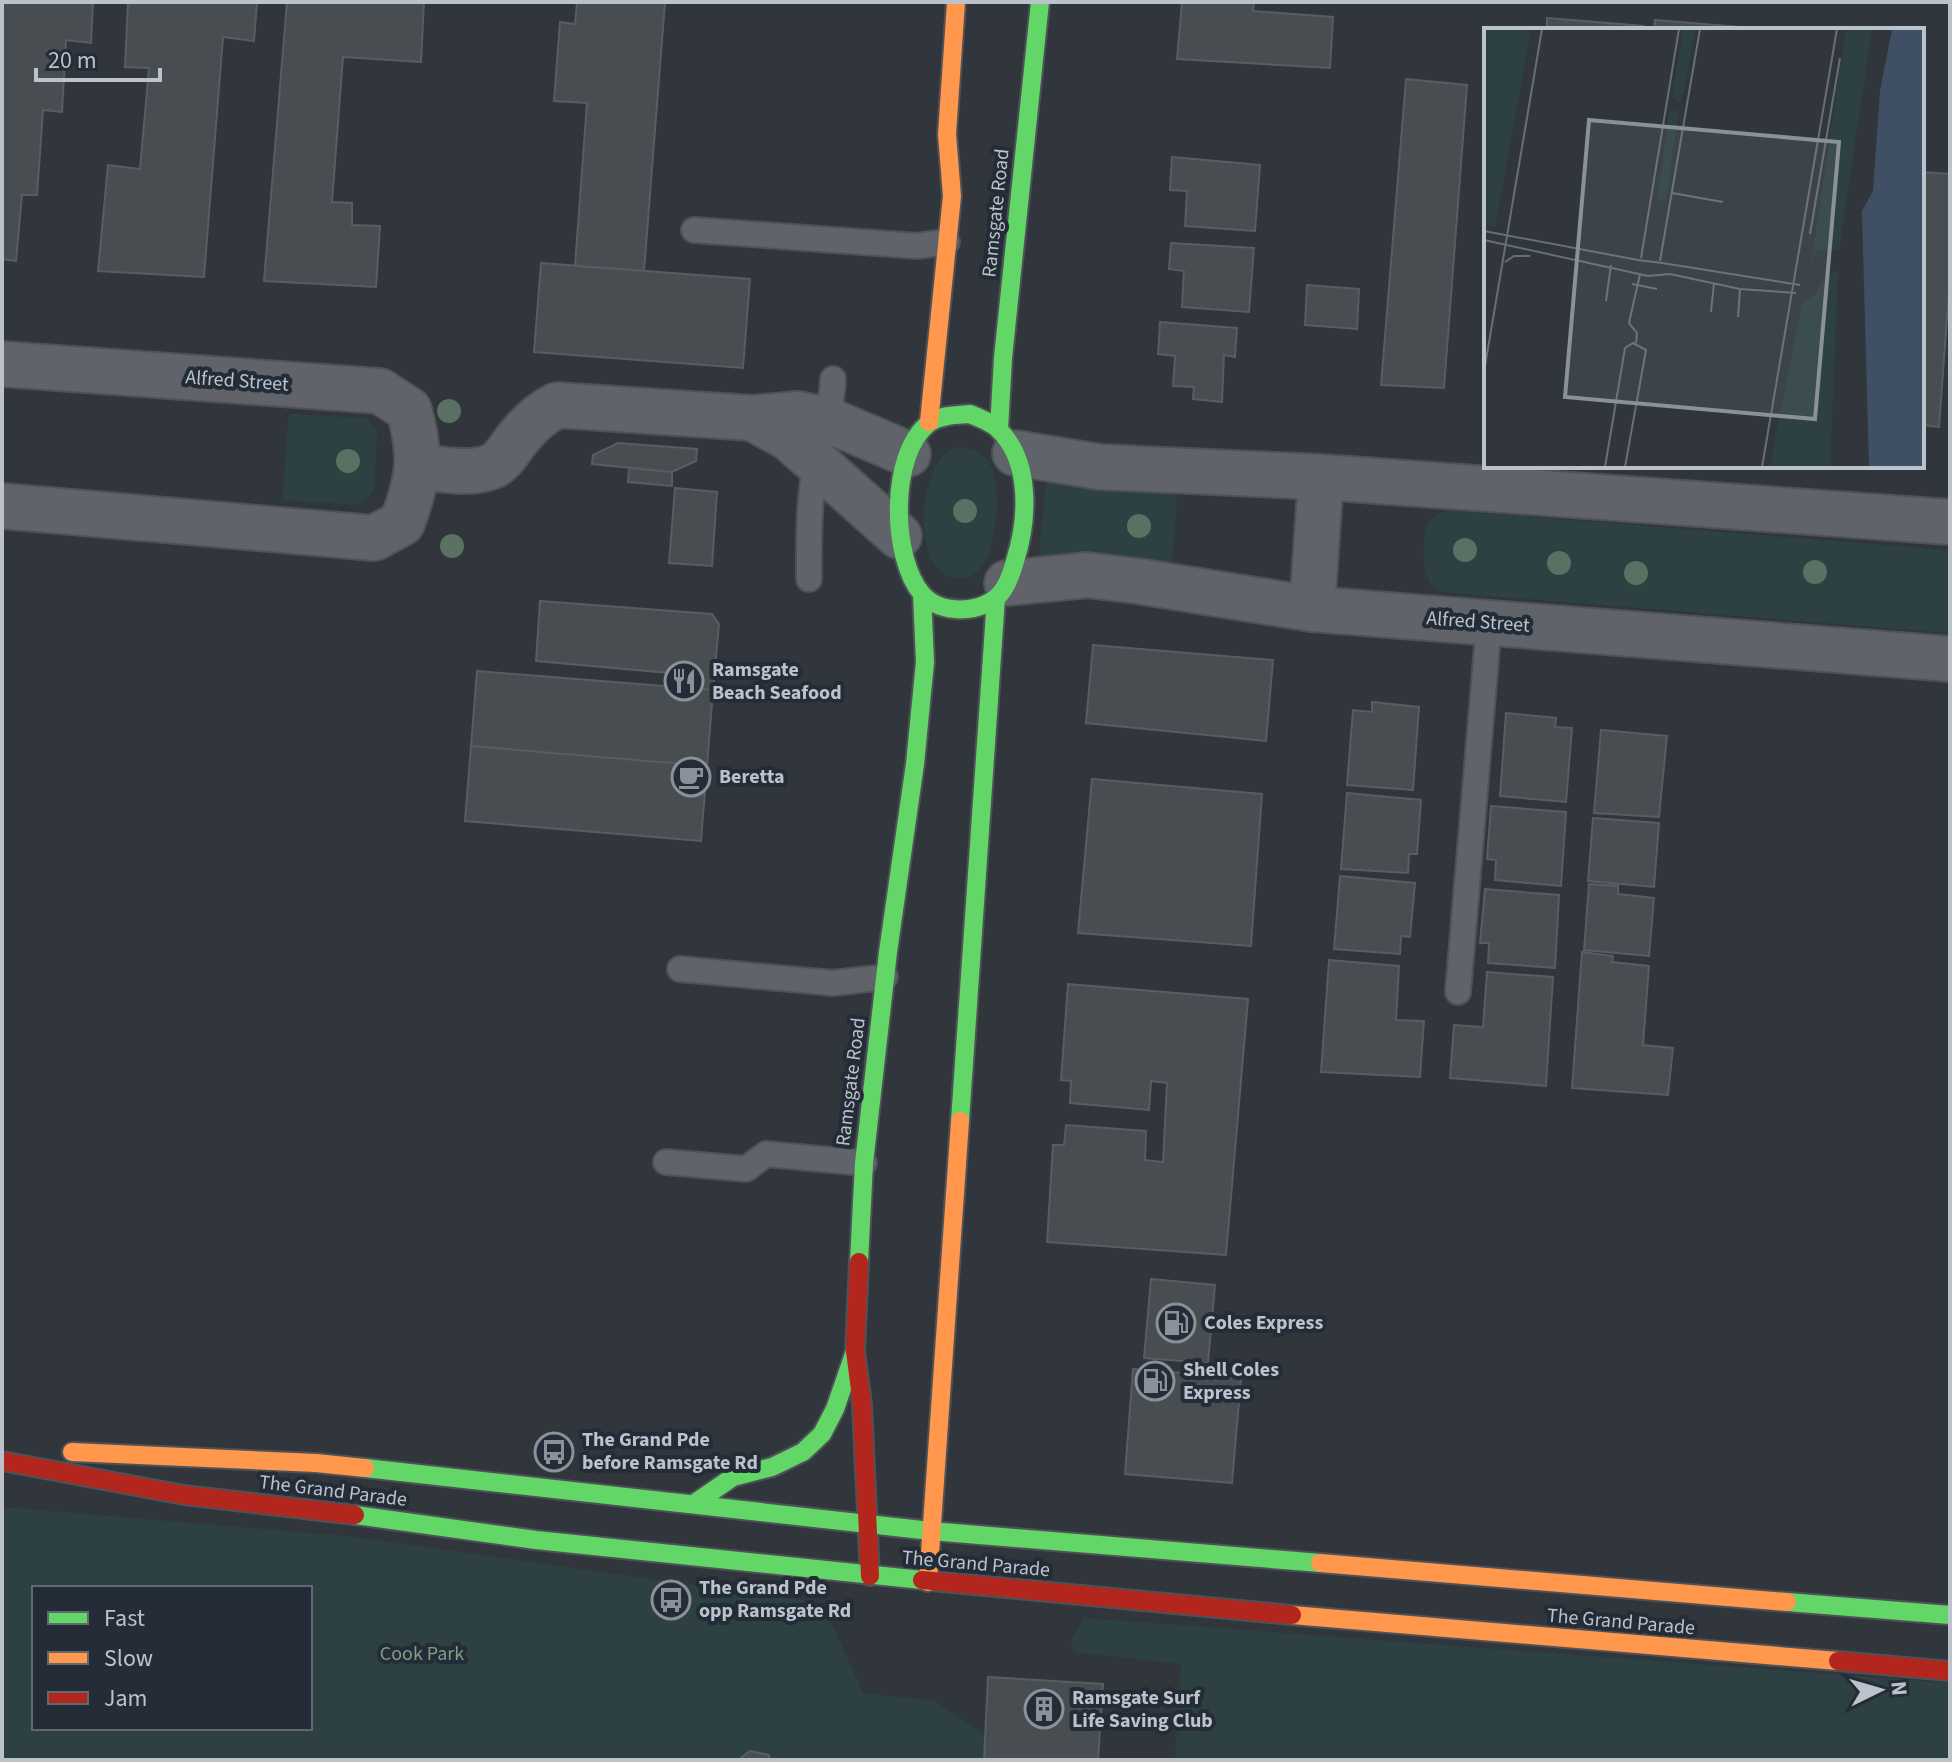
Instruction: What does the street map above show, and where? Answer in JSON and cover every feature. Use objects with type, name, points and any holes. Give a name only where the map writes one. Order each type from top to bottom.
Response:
[{"type":"main road","points":[[956,2],[947,134],[952,196],[919,438],[898,507],[899,536],[905,563],[922,594],[938,605],[973,609],[1002,591]]},
{"type":"main road","name":"Ramsgate Road","points":[[1007,441],[1003,358],[1012,203],[1040,2]]},
{"type":"main road","points":[[952,196],[977,199]]},
{"type":"main road","points":[[919,438],[949,415],[970,414],[1007,441],[1023,480],[1024,519],[1002,591],[928,1582]]},
{"type":"main road","name":"Ramsgate Road","points":[[870,1576],[862,1405],[855,1351],[864,1163],[885,977],[915,764],[925,662],[922,594]]},
{"type":"main road","points":[[695,1503],[733,1477],[772,1467],[803,1452],[822,1434],[835,1409],[855,1351]]},
{"type":"main road","name":"The Grand Parade","points":[[2,1449],[316,1463],[695,1503],[811,1520],[1950,1615]]},
{"type":"main road","name":"The Grand Parade","points":[[2,1461],[184,1495],[551,1541],[870,1576],[1950,1671]]},
{"type":"street","name":"Alfred Street","points":[[2,364],[380,391],[409,410],[418,443],[414,490],[402,523],[374,538],[2,506]]},
{"type":"street","points":[[417,467],[471,471],[493,466],[529,424],[542,412],[557,405],[752,418],[789,438],[826,420],[919,438]]},
{"type":"street","points":[[826,420],[899,536]]},
{"type":"street","points":[[1007,441],[1100,467],[1321,477],[1950,522]]},
{"type":"street","points":[[1312,609],[1321,477]]},
{"type":"street","name":"Alfred Street","points":[[1002,591],[1087,575],[1312,609],[1950,659]]},
{"type":"lane","points":[[694,230],[917,246],[947,242]]},
{"type":"lane","points":[[809,579],[809,520],[826,420]]},
{"type":"lane","points":[[1458,992],[1489,623]]},
{"type":"lane","points":[[680,969],[833,983],[885,977]]},
{"type":"lane","points":[[666,1162],[746,1169],[766,1154],[864,1163]]},
{"type":"green space","points":[[289,414],[366,418],[377,430],[374,492],[360,505],[282,500]]},
{"type":"green space","points":[[960,447],[971,449],[987,461],[993,471],[997,498],[990,551],[974,575],[962,579],[945,575],[933,562],[926,544],[924,522],[930,479],[938,461],[949,450]]},
{"type":"green space","points":[[1047,474],[1163,487],[1174,493],[1177,500],[1172,562],[1166,568],[1038,563]]},
{"type":"green space","points":[[1445,510],[1950,550],[1950,633],[1440,592],[1426,572],[1424,544],[1430,521]]},
{"type":"green space","name":"Cook Park","points":[[2,1507],[346,1536],[807,1601],[832,1624],[863,1693],[935,1701],[985,1734],[984,1760],[2,1760]]},
{"type":"green space","points":[[1084,1618],[1950,1683],[1950,1760],[1175,1760],[1181,1664],[1074,1652],[1071,1642]]},
{"type":"building","points":[[2,2],[93,2],[91,43],[66,40],[62,112],[43,110],[37,195],[22,195],[16,261],[2,259]]},
{"type":"building","points":[[128,2],[257,2],[254,41],[223,37],[204,277],[98,271],[108,165],[140,169],[149,68],[125,67]]},
{"type":"building","points":[[287,2],[424,2],[421,62],[343,57],[332,202],[352,203],[352,225],[380,226],[376,287],[264,281]]},
{"type":"building","points":[[577,2],[665,2],[644,271],[575,266],[587,103],[554,101],[560,22],[575,24]]},
{"type":"building","points":[[1182,2],[1254,2],[1253,11],[1333,17],[1330,68],[1177,59]]},
{"type":"building","points":[[1547,18],[1644,26],[1644,28],[1547,28]]},
{"type":"building","points":[[1655,20],[1752,28],[1654,28]]},
{"type":"building","points":[[1406,79],[1467,85],[1444,388],[1381,385]]},
{"type":"building","points":[[1172,157],[1260,165],[1255,231],[1185,226],[1187,191],[1170,190]]},
{"type":"building","points":[[1924,172],[1950,174],[1950,277],[1939,427],[1924,425]]},
{"type":"building","points":[[1171,243],[1254,248],[1249,312],[1182,307],[1184,271],[1169,269]]},
{"type":"building","points":[[541,263],[750,279],[743,368],[534,352]]},
{"type":"building","points":[[1307,285],[1359,289],[1357,329],[1305,325]]},
{"type":"building","points":[[1160,322],[1237,328],[1235,357],[1224,355],[1222,402],[1193,399],[1194,387],[1173,386],[1175,356],[1158,354]]},
{"type":"building","points":[[618,443],[697,449],[696,461],[672,472],[592,464],[593,455]]},
{"type":"building","points":[[629,468],[672,472],[672,486],[628,482]]},
{"type":"building","points":[[675,488],[717,492],[712,566],[669,563]]},
{"type":"building","points":[[540,601],[712,614],[719,624],[713,690],[668,686],[669,673],[536,661]]},
{"type":"building","points":[[1093,645],[1273,660],[1266,741],[1086,723]]},
{"type":"building","points":[[477,671],[713,690],[707,766],[471,746]]},
{"type":"building","points":[[1372,702],[1419,707],[1413,790],[1347,785],[1353,710],[1372,712]]},
{"type":"building","points":[[1506,713],[1556,718],[1555,727],[1572,728],[1566,802],[1500,796]]},
{"type":"building","points":[[1601,730],[1667,736],[1659,817],[1594,813]]},
{"type":"building","points":[[471,746],[707,766],[701,841],[465,821]]},
{"type":"building","points":[[1092,779],[1262,794],[1251,946],[1078,933]]},
{"type":"building","points":[[1347,793],[1421,800],[1417,854],[1409,854],[1408,873],[1341,869]]},
{"type":"building","points":[[1491,806],[1566,812],[1561,886],[1495,880],[1496,860],[1487,859]]},
{"type":"building","points":[[1593,818],[1659,823],[1654,887],[1588,881]]},
{"type":"building","points":[[1340,876],[1415,883],[1410,937],[1401,936],[1400,954],[1334,949]]},
{"type":"building","points":[[1589,884],[1618,886],[1618,894],[1654,898],[1649,956],[1584,950]]},
{"type":"building","points":[[1485,889],[1559,895],[1555,968],[1488,963],[1489,943],[1480,943]]},
{"type":"building","points":[[1582,952],[1613,956],[1612,962],[1649,966],[1643,1045],[1673,1048],[1668,1095],[1572,1088]]},
{"type":"building","points":[[1329,960],[1399,966],[1396,1020],[1424,1021],[1420,1077],[1321,1072]]},
{"type":"building","points":[[1487,972],[1553,977],[1546,1086],[1450,1078],[1454,1025],[1483,1027]]},
{"type":"building","points":[[1068,984],[1248,999],[1226,1255],[1047,1242],[1053,1145],[1064,1145],[1066,1125],[1146,1131],[1145,1160],[1163,1162],[1167,1083],[1151,1081],[1149,1110],[1070,1103],[1071,1081],[1061,1080]]},
{"type":"building","points":[[1151,1279],[1215,1285],[1208,1363],[1144,1358]]},
{"type":"building","points":[[1133,1369],[1241,1378],[1232,1483],[1125,1474]]},
{"type":"building","name":"Ramsgate Surf Life Saving Club","points":[[988,1677],[1103,1684],[1098,1760],[984,1760]]},
{"type":"building","points":[[750,1751],[769,1755],[770,1760],[738,1760]]},
{"type":"traffic: fast","points":[[999,429],[1003,358],[1040,2]]},
{"type":"traffic: fast","points":[[970,414],[997,428],[1016,457],[1024,491],[1023,527],[1011,574],[1000,594],[983,605],[950,609],[930,601],[912,578],[900,532],[901,481],[916,438],[929,423],[949,416],[970,414]]},
{"type":"traffic: fast","points":[[859,1262],[864,1163],[888,952],[915,764],[925,662],[922,594]]},
{"type":"traffic: fast","points":[[960,1121],[996,598]]},
{"type":"traffic: fast","points":[[695,1503],[733,1477],[772,1467],[803,1452],[822,1434],[835,1409],[855,1351]]},
{"type":"traffic: fast","points":[[365,1468],[931,1531],[1320,1563]]},
{"type":"traffic: fast","points":[[355,1515],[536,1540],[922,1580]]},
{"type":"traffic: fast","points":[[1787,1602],[1950,1615]]},
{"type":"traffic: slow","points":[[929,422],[952,196],[947,134],[956,2]]},
{"type":"traffic: slow","points":[[928,1582],[960,1121]]},
{"type":"traffic: slow","points":[[72,1452],[365,1468]]},
{"type":"traffic: slow","points":[[1320,1563],[1787,1602]]},
{"type":"traffic: slow","points":[[1292,1615],[1838,1661]]},
{"type":"traffic: jam","points":[[859,1262],[855,1351],[862,1405],[870,1576]]},
{"type":"traffic: jam","points":[[2,1461],[184,1495],[355,1515]]},
{"type":"traffic: jam","points":[[922,1580],[1292,1615]]},
{"type":"traffic: jam","points":[[1838,1661],[1950,1671]]},
{"type":"place","name":"Ramsgate Beach Seafood","points":[[684,681]]},
{"type":"place","name":"Beretta","points":[[691,777]]},
{"type":"place","name":"Coles Express","points":[[1176,1323]]},
{"type":"place","name":"Shell Coles Express","points":[[1155,1381]]},
{"type":"place","name":"The Grand Pde before Ramsgate Rd","points":[[554,1452]]},
{"type":"place","name":"The Grand Pde opp Ramsgate Rd","points":[[671,1600]]},
{"type":"place","name":"Ramsgate Surf Life Saving Club","points":[[1044,1709]]}]
